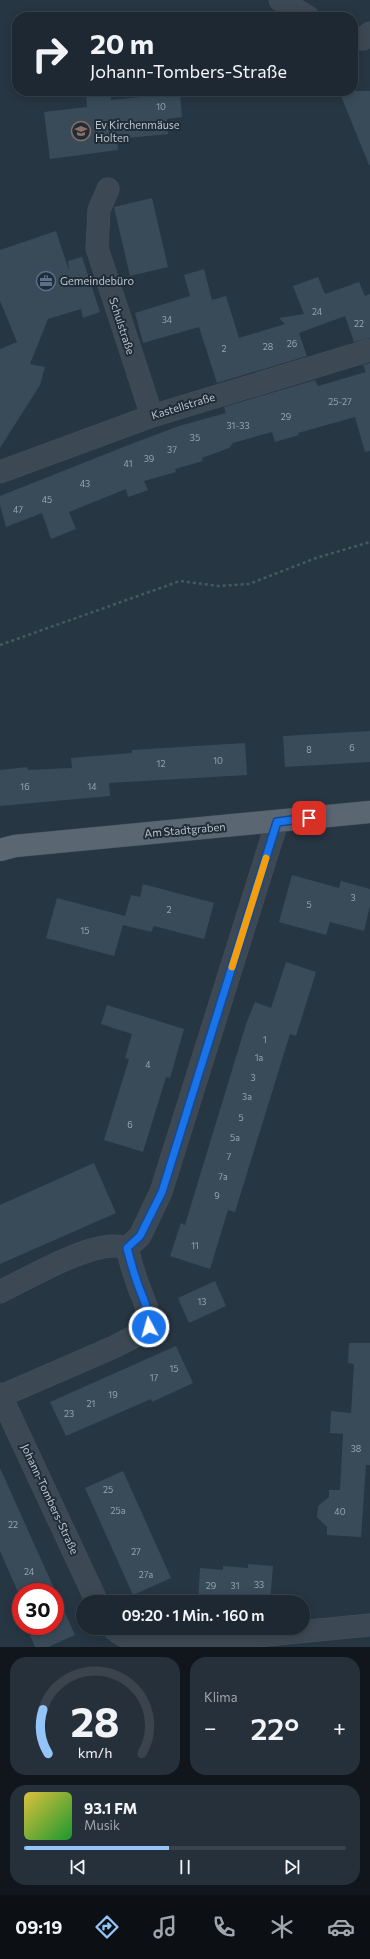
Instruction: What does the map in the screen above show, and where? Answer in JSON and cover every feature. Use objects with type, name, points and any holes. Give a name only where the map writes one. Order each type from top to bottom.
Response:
[{"type":"main road","name":"Am Stadtgraben","points":[[0,850],[15,846],[370,812]]},
{"type":"street","points":[[280,0],[300,12]]},
{"type":"street","name":"Schulstraße","points":[[108,189],[99,210],[97,248],[152,416]]},
{"type":"street","name":"Kastellstraße","points":[[0,472],[152,416],[370,350]]},
{"type":"street","points":[[0,1292],[39,1272],[83,1253],[105,1246],[127,1248],[140,1236],[162,1192],[277,822]]},
{"type":"street","name":"Johann-Tombers-Straße","points":[[94,1595],[0,1395],[114,1347],[143,1332],[149,1327],[149,1318],[146,1305],[137,1282],[127,1248]]},
{"type":"street","points":[[310,1631],[370,1625]]},
{"type":"street","points":[[120,1635],[134,1642],[151,1644],[267,1635]]},
{"type":"path","points":[[0,645],[180,581],[219,586],[249,584],[316,558],[370,542]]},
{"type":"building","points":[[358,91],[370,91],[369,165],[341,96],[358,96]]},
{"type":"building","points":[[86,96],[111,96],[111,100],[150,96],[180,96],[182,117],[167,119],[168,134],[117,139],[118,150],[50,159],[44,112],[87,107]]},
{"type":"building","points":[[152,198],[168,267],[130,276],[114,207]]},
{"type":"building","name":"Gemeindebüro","points":[[56,231],[69,271],[68,261],[82,257],[100,312],[83,318],[81,309],[48,319],[30,364],[45,367],[40,385],[0,448],[0,349],[17,342],[0,301],[0,250]]},
{"type":"building","points":[[204,269],[212,300],[226,296],[239,338],[285,324],[279,318],[304,314],[293,286],[318,277],[325,294],[359,282],[365,296],[370,294],[370,338],[354,342],[345,316],[299,333],[307,356],[217,383],[199,327],[143,343],[135,313],[190,296],[184,275]]},
{"type":"building","points":[[370,363],[370,451],[365,452],[355,417],[298,433],[299,435],[275,442],[272,432],[233,443],[229,448],[202,458],[203,461],[175,469],[176,472],[144,481],[148,490],[128,497],[126,489],[69,512],[76,529],[51,539],[42,513],[6,527],[0,505],[0,496],[179,426],[226,413],[224,407],[315,380],[318,386],[366,372],[363,365]]},
{"type":"building","points":[[370,731],[370,762],[285,767],[283,736]]},
{"type":"building","points":[[245,743],[247,775],[109,783],[110,796],[0,806],[0,770],[27,767],[28,770],[72,768],[71,758],[132,753],[132,750]]},
{"type":"building","points":[[292,875],[339,888],[341,881],[370,889],[370,906],[364,931],[330,922],[326,935],[279,922]]},
{"type":"building","points":[[143,884],[214,903],[204,939],[154,926],[151,932],[123,925],[114,956],[46,938],[57,898],[125,916],[131,895],[140,897]]},
{"type":"building","points":[[286,962],[316,972],[296,1036],[290,1034],[235,1212],[228,1210],[210,1269],[170,1256],[181,1223],[185,1225],[246,1024],[255,1002],[271,1008]]},
{"type":"building","points":[[107,1005],[184,1029],[170,1078],[166,1077],[143,1152],[104,1140],[129,1059],[125,1058],[132,1034],[101,1024]]},
{"type":"building","points":[[94,1163],[116,1213],[0,1264],[0,1205]]},
{"type":"building","points":[[215,1281],[226,1306],[189,1323],[178,1298]]},
{"type":"building","points":[[349,1343],[370,1343],[370,1465],[366,1465],[361,1537],[327,1535],[327,1527],[317,1517],[318,1506],[329,1497],[329,1490],[340,1490],[343,1434],[330,1433],[331,1411],[351,1413],[354,1364],[348,1363]]},
{"type":"building","points":[[176,1346],[193,1383],[152,1402],[151,1399],[66,1436],[50,1402]]},
{"type":"building","points":[[0,1468],[52,1583],[14,1583],[0,1551]]},
{"type":"building","points":[[123,1471],[171,1578],[133,1595],[85,1488]]},
{"type":"building","points":[[248,1564],[273,1566],[271,1595],[198,1595],[200,1568],[223,1570],[223,1566],[248,1568]]},
{"type":"building","points":[[64,1611],[75,1635],[48,1647],[35,1647],[30,1635],[64,1635]]},
{"type":"slow traffic","points":[[232,967],[266,858]]},
{"type":"place","name":"Ev Kirchenmäuse Holten","points":[[81,131]]},
{"type":"place","name":"Gemeindebüro","points":[[46,281]]},
{"type":"route","points":[[149,1327],[149,1318],[146,1305],[137,1282],[127,1248],[140,1236],[162,1192],[277,822],[309,818]]}]
